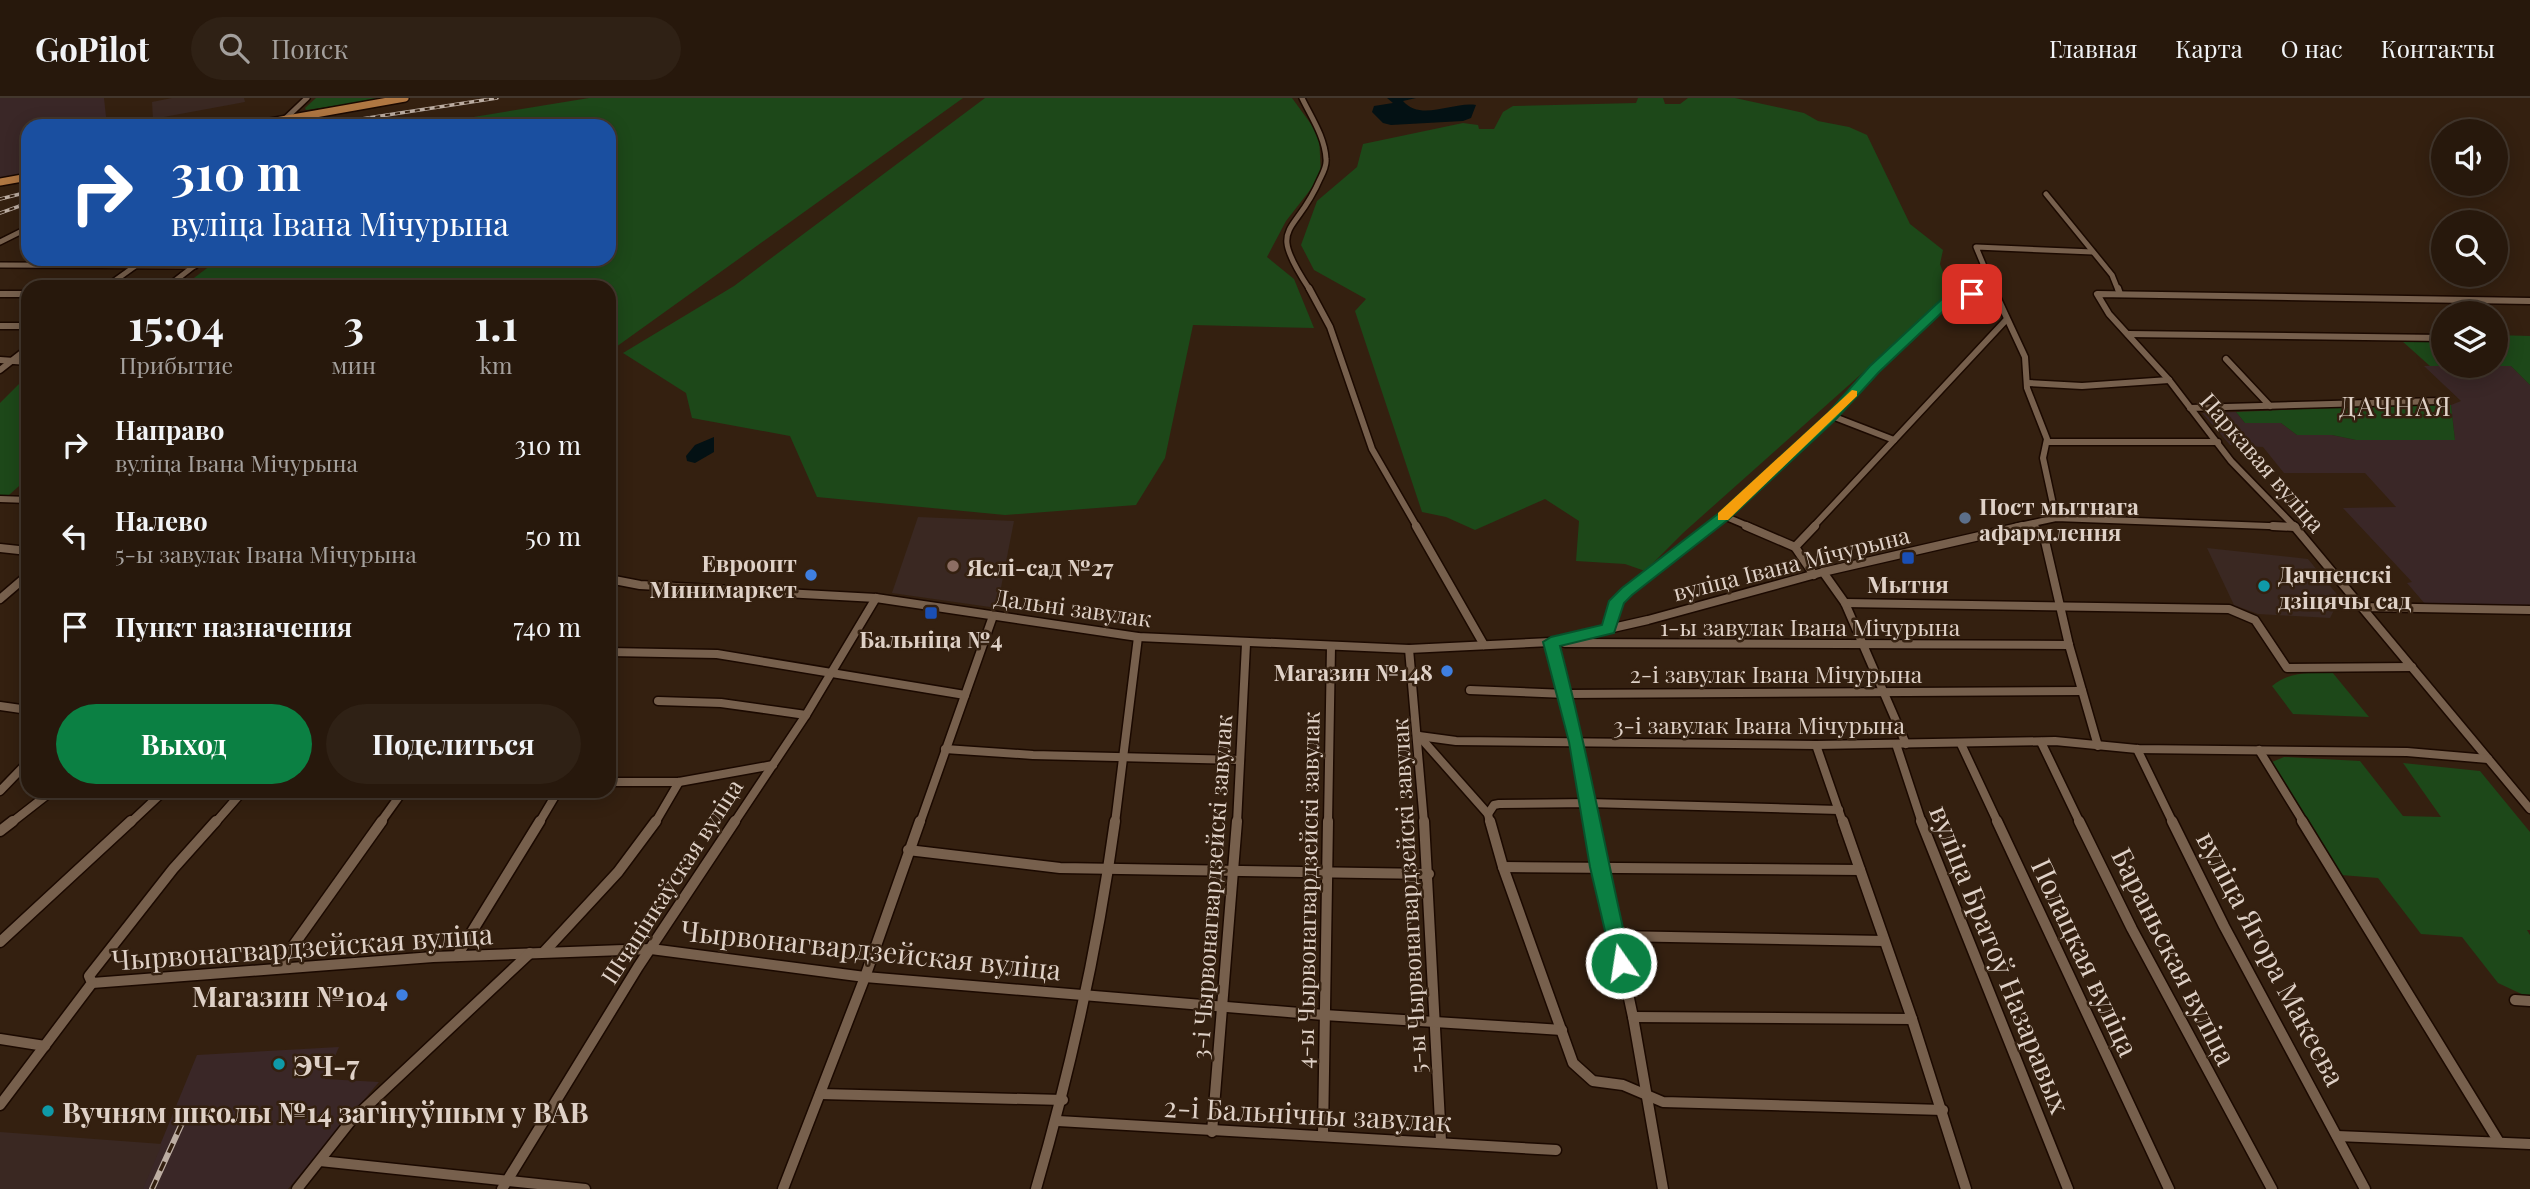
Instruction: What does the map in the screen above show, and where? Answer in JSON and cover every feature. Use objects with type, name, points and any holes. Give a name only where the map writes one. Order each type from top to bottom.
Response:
[{"type":"main road","points":[[281,119],[405,98]]},
{"type":"main road","points":[[0,182],[21,178]]},
{"type":"street","points":[[286,118],[307,98]]},
{"type":"street","points":[[1302,98],[1324,143],[1327,162],[1318,184],[1289,228],[1286,245],[1290,259],[1319,303],[1330,327],[1372,449],[1484,645]]},
{"type":"street","points":[[2046,194],[2119,286],[2120,294],[2530,300]]},
{"type":"street","points":[[0,242],[21,231]]},
{"type":"street","points":[[9,237],[21,237]]},
{"type":"street","points":[[2047,442],[2028,383],[2025,357],[2012,329],[2003,323],[1997,293],[1976,247],[2093,252]]},
{"type":"street","points":[[0,265],[21,265]]},
{"type":"street","points":[[116,280],[136,266]]},
{"type":"street","points":[[176,280],[195,266]]},
{"type":"street","points":[[1608,629],[1616,601],[1724,516],[1832,416],[1874,369],[1947,301],[1962,295],[1997,293]]},
{"type":"street","points":[[0,294],[21,295]]},
{"type":"street","name":"Паркавая вуліца","points":[[2120,294],[2097,295],[2127,334],[2169,380],[2231,461],[2295,527],[2530,809]]},
{"type":"street","points":[[1724,516],[1796,547],[2003,323]]},
{"type":"street","points":[[0,326],[21,326]]},
{"type":"street","points":[[2127,334],[2431,338]]},
{"type":"street","points":[[0,370],[21,354]]},
{"type":"street","points":[[2226,359],[2270,406]]},
{"type":"street","points":[[0,360],[21,361]]},
{"type":"street","points":[[2028,383],[2082,386],[2169,380]]},
{"type":"street","points":[[2190,408],[2439,401]]},
{"type":"street","points":[[1832,416],[1894,440]]},
{"type":"street","points":[[2047,442],[2218,442]]},
{"type":"street","points":[[2047,442],[2043,447],[2043,458],[2056,519]]},
{"type":"street","points":[[0,499],[21,500]]},
{"type":"street","name":"вуліца Івана Мічурына","points":[[1409,649],[1551,642],[1818,574],[2056,519],[2192,521],[2295,527]]},
{"type":"street","points":[[2033,524],[2045,541],[2069,646],[2098,746]]},
{"type":"street","name":"вуліца Братоў Назаравых","points":[[1796,547],[1845,603],[1884,691],[1920,819],[2068,1189]]},
{"type":"street","points":[[0,548],[21,550]]},
{"type":"street","name":"Дальні завулак","points":[[616,580],[640,585],[876,598],[1138,637],[1246,644],[1409,649]]},
{"type":"street","points":[[0,600],[21,581]]},
{"type":"street","name":"Шчацінкаўская вуліца","points":[[504,1186],[651,948],[806,715],[876,598]]},
{"type":"street","points":[[1845,603],[2236,610],[2255,620],[2287,668],[2412,667]]},
{"type":"street","points":[[2361,607],[2530,610]]},
{"type":"street","points":[[783,1189],[865,977],[993,616]]},
{"type":"street","points":[[1036,1189],[1058,1121],[1087,994],[1110,869],[1138,637]]},
{"type":"street","points":[[1551,642],[1577,742],[1599,867],[1633,1017],[1663,1189]]},
{"type":"street","name":"1-ы завулак Івана Мічурына","points":[[1551,642],[2069,646]]},
{"type":"street","name":"3-і Чырвонагвардзейскі завулак","points":[[1212,1132],[1234,872],[1246,644]]},
{"type":"street","name":"4-ы Чырвонагвардзейскі завулак","points":[[1323,1134],[1331,647]]},
{"type":"street","name":"5-ы Чырвонагвардзейскі завулак","points":[[1409,649],[1419,736],[1429,874],[1441,1141]]},
{"type":"street","points":[[616,652],[717,654],[965,695]]},
{"type":"street","name":"2-і завулак Івана Мічурына","points":[[1470,690],[1566,694],[2082,691]]},
{"type":"street","points":[[658,701],[722,703],[806,715]]},
{"type":"street","points":[[0,706],[21,709]]},
{"type":"street","points":[[1419,736],[1488,814],[1503,867],[1573,1063],[1580,1075],[1591,1082],[1625,1086],[1645,1097],[1663,1102],[1942,1110]]},
{"type":"street","name":"3-і завулак Івана Мічурына","points":[[1419,736],[1456,741],[1816,746],[2041,741],[2137,749],[2407,752],[2488,759]]},
{"type":"street","name":"Бараньская вуліца","points":[[2041,741],[2132,929],[2272,1189]]},
{"type":"street","name":"Полацкая вуліца","points":[[1961,744],[2169,1189]]},
{"type":"street","points":[[1816,746],[1912,1019],[1966,1189]]},
{"type":"street","name":"вуліца Ягора Макеева","points":[[2137,749],[2224,926],[2365,1189]]},
{"type":"street","points":[[945,750],[1240,760]]},
{"type":"street","points":[[2259,750],[2499,1142]]},
{"type":"street","points":[[616,782],[680,782],[773,765]]},
{"type":"street","points":[[0,792],[21,770]]},
{"type":"street","points":[[544,952],[644,842],[660,821],[680,782]]},
{"type":"street","points":[[0,831],[43,798]]},
{"type":"street","points":[[0,942],[156,798]]},
{"type":"street","points":[[0,1105],[92,983],[89,976],[173,869],[237,798]]},
{"type":"street","points":[[278,967],[398,798]]},
{"type":"street","points":[[457,956],[554,798]]},
{"type":"street","points":[[1488,814],[1494,805],[1499,804],[1589,803],[1839,810]]},
{"type":"street","points":[[908,850],[1060,868],[1429,874]]},
{"type":"street","points":[[1503,867],[1860,870]]},
{"type":"street","points":[[1615,936],[1884,941]]},
{"type":"street","name":"Чырвонагвардзейская вуліца","points":[[92,983],[278,967],[651,948],[789,969],[865,977],[1324,1016],[1562,1030]]},
{"type":"street","points":[[298,1189],[350,1122],[438,1043],[530,953]]},
{"type":"street","points":[[2515,1000],[2530,1001]]},
{"type":"street","points":[[1633,1017],[1912,1019]]},
{"type":"street","points":[[0,1039],[45,1046]]},
{"type":"street","points":[[820,1094],[1063,1100]]},
{"type":"street","name":"2-і Бальнічны завулак","points":[[1058,1121],[1212,1132],[1323,1134],[1556,1150]]},
{"type":"street","points":[[2337,1136],[2530,1144]]},
{"type":"street","points":[[320,1161],[389,1165],[504,1186],[585,1189]]},
{"type":"shaded area","points":[[0,98],[104,98],[106,119],[21,119],[21,174],[0,178]]},
{"type":"shaded area","points":[[172,98],[244,98],[245,102],[153,119],[152,102]]},
{"type":"shaded area","points":[[1387,98],[1416,98],[1403,101],[1419,110],[1476,105],[1471,118],[1463,121],[1391,125],[1383,123],[1372,112],[1374,106],[1393,103]]},
{"type":"shaded area","points":[[2508,366],[2511,366],[2530,385],[2530,607],[2426,605],[2407,583],[2412,582],[2343,508],[2396,507],[2365,473],[2284,473],[2263,447],[2230,445],[2202,413],[2236,412],[2245,423],[2281,423],[2297,435],[2332,435],[2356,440],[2455,440],[2451,405],[2461,401],[2437,378],[2508,378]]},
{"type":"shaded area","points":[[714,437],[714,452],[695,463],[687,461],[686,456],[695,445]]},
{"type":"shaded area","name":"Яслі-сад №27","points":[[918,517],[1014,521],[997,608],[892,593]]},
{"type":"shaded area","points":[[2207,548],[2308,559],[2340,598],[2330,618],[2258,614],[2234,605]]},
{"type":"shaded area","points":[[339,1047],[325,1079],[379,1082],[288,1189],[142,1189],[197,1055]]},
{"type":"shaded area","points":[[0,1132],[162,1144],[143,1189],[0,1189]]},
{"type":"green space","points":[[316,98],[382,98],[382,99],[306,110]]},
{"type":"green space","points":[[589,98],[963,98],[616,347],[616,280],[191,280],[210,266],[616,266],[616,119],[462,119]]},
{"type":"green space","points":[[985,98],[1292,98],[1319,135],[1321,176],[1286,221],[1267,257],[1294,279],[1314,328],[1193,325],[1165,458],[1136,505],[1005,515],[817,497],[790,436],[692,418],[686,393],[623,353],[734,286]]},
{"type":"green space","points":[[1638,98],[1663,98],[1665,104],[1680,104],[1688,98],[1735,98],[1804,113],[1818,121],[1849,127],[1867,135],[1910,224],[1943,250],[1940,264],[1951,294],[1683,533],[1645,571],[1625,564],[1576,561],[1579,521],[1545,499],[1475,530],[1446,517],[1422,512],[1355,311],[1366,299],[1314,270],[1301,245],[1317,201],[1357,167],[1363,144],[1463,123],[1478,125],[1479,129],[1494,129],[1503,112],[1513,106],[1636,103]]},
{"type":"green space","points":[[2508,335],[2530,336],[2530,385],[2508,366]]},
{"type":"green space","points":[[2402,341],[2431,341],[2431,366],[2430,366]]},
{"type":"green space","points":[[21,382],[21,484],[9,495],[0,495],[0,403]]},
{"type":"green space","points":[[2441,403],[2451,405],[2455,440],[2356,440],[2332,435],[2297,435],[2281,423],[2245,423],[2236,412]]},
{"type":"green space","points":[[2332,672],[2369,717],[2293,714],[2272,686],[2293,675]]},
{"type":"green space","points":[[2284,757],[2360,761],[2403,816],[2441,817],[2403,763],[2480,771],[2530,832],[2530,930],[2527,930],[2530,935],[2530,998],[2498,983],[2462,937],[2421,934],[2378,878],[2341,875],[2272,762]]},
{"type":"railway","points":[[361,119],[497,98]]},
{"type":"railway","points":[[0,199],[21,194]]},
{"type":"railway","points":[[0,213],[21,206]]},
{"type":"railway","points":[[152,1189],[183,1121]]},
{"type":"slow traffic","points":[[1723,516],[1832,416],[1852,394]]},
{"type":"place","name":"Пост мытнага афармлення","points":[[1965,518]]},
{"type":"place","name":"Мытня","points":[[1908,558]]},
{"type":"place","name":"Яслі-сад №27","points":[[953,566]]},
{"type":"place","name":"Евроопт Минимаркет","points":[[811,575]]},
{"type":"place","name":"Дачненскі дзіцячы сад","points":[[2264,586]]},
{"type":"place","name":"Бальніца №4","points":[[931,613]]},
{"type":"place","name":"Магазин №148","points":[[1447,671]]},
{"type":"place","name":"Магазин №104","points":[[402,995]]},
{"type":"place","name":"ЭЧ-7","points":[[279,1064]]},
{"type":"place","name":"Вучням школы №14 загінуўшым у ВАВ","points":[[48,1111]]},
{"type":"district","name":"ДАЧНАЯ","points":[[2396,405]]},
{"type":"route","points":[[1621,963],[1599,867],[1577,742],[1551,642],[1608,629],[1616,601],[1724,516],[1832,416],[1874,369],[1918,326],[1947,301],[1972,294]]}]
